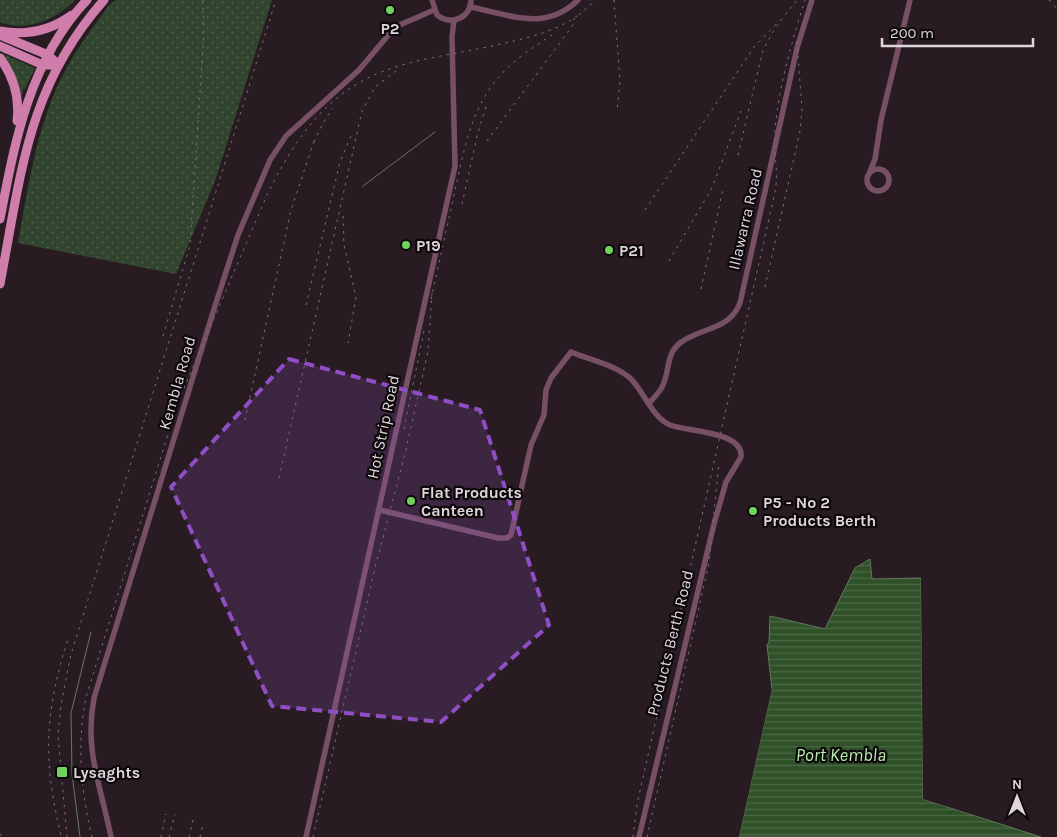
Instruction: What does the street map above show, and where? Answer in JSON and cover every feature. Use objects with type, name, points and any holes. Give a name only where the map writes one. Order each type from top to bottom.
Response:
[{"type":"main road","points":[[0,284],[28,138],[41,99],[58,65],[80,30],[104,0]]},
{"type":"main road","points":[[0,31],[23,34],[46,29],[71,15],[86,1]]},
{"type":"main road","points":[[14,141],[30,94],[48,55],[86,1]]},
{"type":"main road","points":[[0,35],[48,55],[58,65]]},
{"type":"main road","points":[[0,46],[43,65],[58,65]]},
{"type":"main road","points":[[0,58],[9,72],[16,92],[18,112],[0,218]]},
{"type":"street","points":[[432,0],[434,10],[443,19],[454,20],[464,16],[470,7],[471,0]]},
{"type":"street","points":[[470,7],[526,19],[540,20],[566,9],[578,0]]},
{"type":"street","name":"Illawarra Road","points":[[649,403],[664,384],[670,353],[682,342],[725,323],[736,314],[797,48],[812,0]]},
{"type":"street","points":[[876,151],[879,163],[890,177],[889,185],[878,191],[868,186],[869,174],[876,151],[910,0]]},
{"type":"street","name":"Kembla Road","points":[[111,837],[90,747],[94,698],[238,235],[270,160],[286,136],[359,70],[395,27],[434,10]]},
{"type":"street","name":"Hot Strip Road","points":[[306,837],[455,166],[452,37],[454,20]]},
{"type":"street","points":[[869,174],[878,169],[887,173]]},
{"type":"street","points":[[380,510],[498,538],[507,538],[511,535],[531,445],[544,415],[548,384],[571,352],[624,374],[630,378],[649,403]]},
{"type":"street","name":"Products Berth Road","points":[[639,837],[714,524],[728,476],[740,460],[740,449],[732,440],[670,425],[649,403]]},
{"type":"highlighted area","points":[[289,359],[480,410],[549,625],[441,722],[272,706],[171,487]]},
{"type":"shaded area","points":[[0,0],[75,0],[68,7],[50,18],[30,25],[20,26],[0,22]]},
{"type":"shaded area","points":[[116,0],[272,0],[215,181],[176,274],[18,243],[36,150],[50,104],[74,55],[109,5]]},
{"type":"shaded area","points":[[1,53],[35,68],[25,89],[23,89],[22,97],[15,76]]},
{"type":"water","name":"Port Kembla","points":[[870,559],[872,579],[921,578],[923,799],[1041,837],[739,837],[772,689],[767,645],[769,642],[770,616],[825,629],[855,568]]},
{"type":"pier","points":[[921,578],[923,578],[926,797],[1044,837],[923,799]]},
{"type":"pier","points":[[769,688],[772,689],[739,837],[737,837]]},
{"type":"waterway","points":[[363,186],[435,132]]},
{"type":"waterway","points":[[80,837],[72,774],[71,713],[91,632]]},
{"type":"railway","points":[[163,336],[190,245],[204,32],[203,0]]},
{"type":"railway","points":[[67,837],[58,735],[61,705],[71,654],[276,0]]},
{"type":"railway","points":[[573,20],[596,0]]},
{"type":"railway","points":[[614,0],[620,81],[617,111]]},
{"type":"railway","points":[[738,155],[763,50],[775,28],[797,0]]},
{"type":"railway","points":[[633,837],[637,804],[775,192],[775,139],[779,99],[805,0]]},
{"type":"railway","points":[[1049,0],[1057,9]]},
{"type":"railway","points":[[92,837],[85,802],[81,766],[82,729],[87,694],[178,402],[267,195],[288,156],[313,121],[344,92],[363,80],[410,63],[536,35],[557,27],[577,16]]},
{"type":"railway","points":[[645,210],[754,47],[780,20]]},
{"type":"railway","points":[[487,141],[576,21]]},
{"type":"railway","points":[[431,299],[464,150],[477,111],[491,87],[504,71],[552,35]]},
{"type":"railway","points":[[765,287],[800,131],[802,110],[797,41]]},
{"type":"railway","points":[[279,478],[362,111],[375,87],[396,71]]},
{"type":"railway","points":[[462,204],[478,132],[486,107]]},
{"type":"railway","points":[[314,142],[333,108]]},
{"type":"railway","points":[[669,261],[712,188],[741,111]]},
{"type":"railway","points":[[306,305],[340,162],[351,136]]},
{"type":"railway","points":[[245,420],[291,210],[315,138]]},
{"type":"railway","points":[[701,289],[723,189]]},
{"type":"railway","points":[[343,216],[344,245],[356,297],[348,343]]},
{"type":"railway","points":[[313,837],[376,564],[405,454],[428,351],[432,293]]},
{"type":"railway","points":[[404,429],[425,326]]},
{"type":"railway","points":[[647,837],[709,563],[719,462]]},
{"type":"railway","points":[[61,835],[51,782],[49,735],[55,688],[69,636]]},
{"type":"railway","points":[[161,837],[166,814]]},
{"type":"railway","points":[[169,837],[175,814]]},
{"type":"railway","points":[[189,837],[193,820]]},
{"type":"railway","points":[[200,837],[203,824]]},
{"type":"railway","points":[[0,834],[3,837]]},
{"type":"place","name":"P2","points":[[390,10]]},
{"type":"place","name":"P19","points":[[406,245]]},
{"type":"place","name":"P21","points":[[609,250]]},
{"type":"place","name":"Flat Products Canteen","points":[[411,501]]},
{"type":"place","name":"P5 - No 2 Products Berth","points":[[753,511]]},
{"type":"place","name":"Lysaghts","points":[[62,772]]}]
